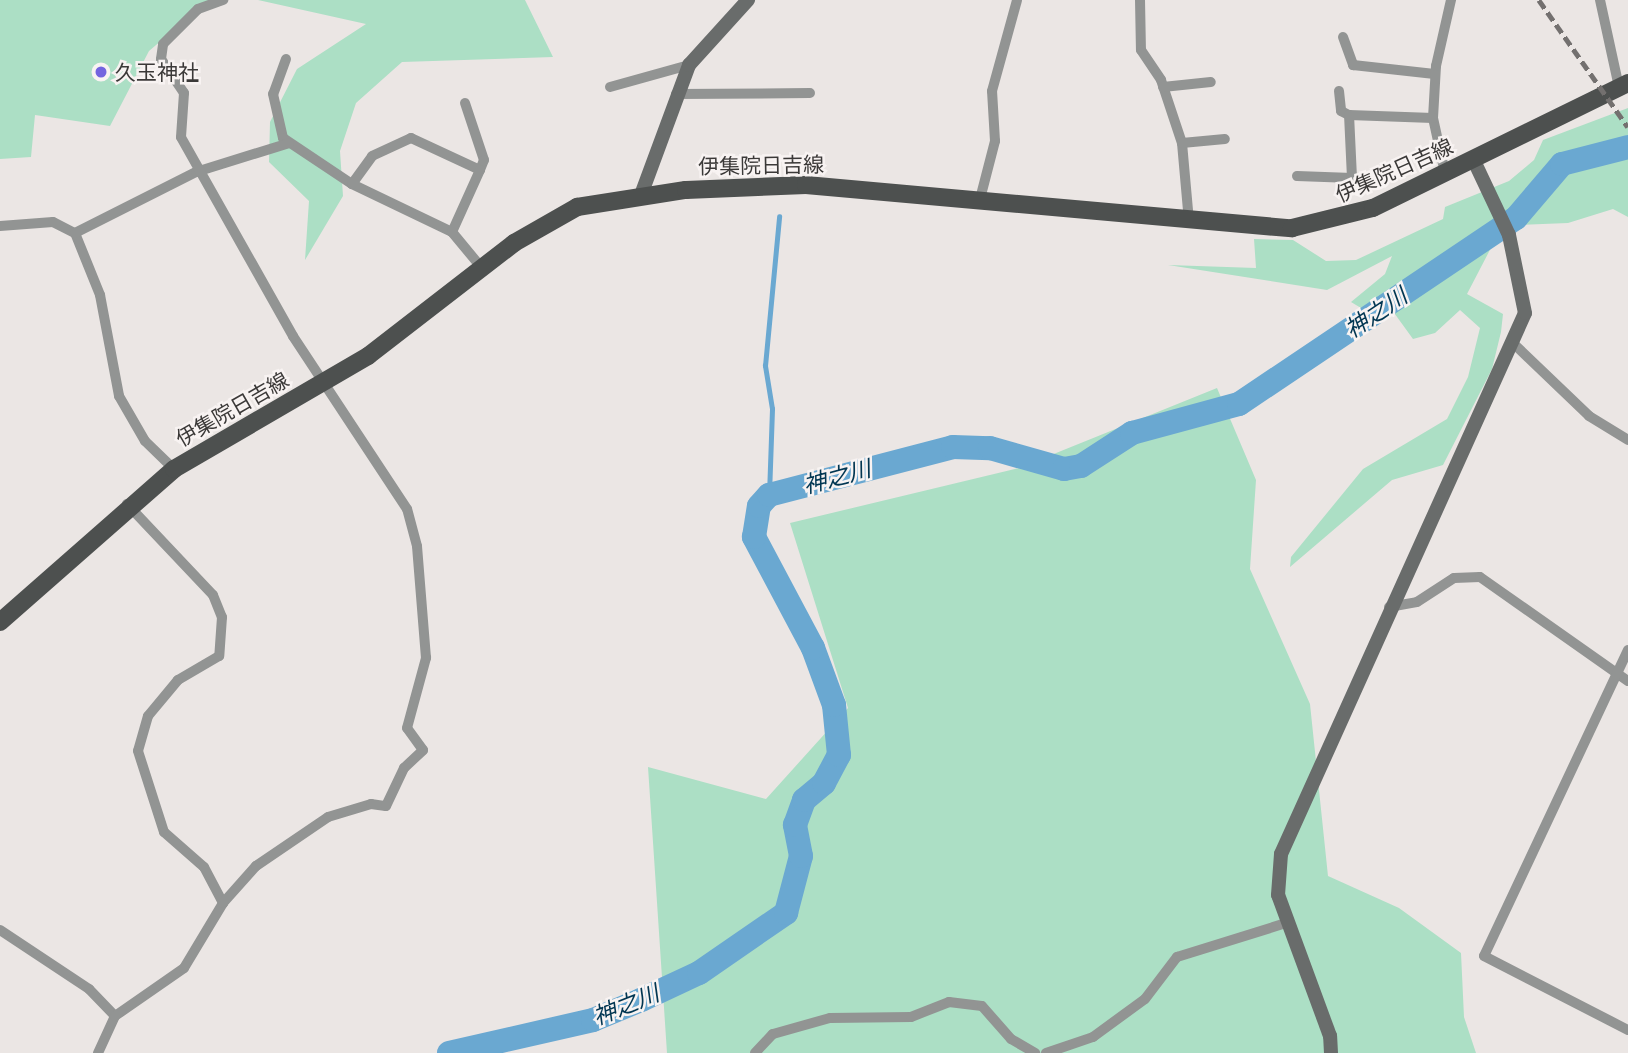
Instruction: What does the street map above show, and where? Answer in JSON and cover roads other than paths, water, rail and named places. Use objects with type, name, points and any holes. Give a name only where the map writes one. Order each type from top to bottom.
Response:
[{"type":"main road","name":"伊集院日吉線","points":[[0,622],[127,504],[174,468],[324,384],[411,327],[481,267],[577,206],[641,195],[806,185],[980,199],[1264,229],[1333,222],[1445,173],[1624,85]]},
{"type":"street","points":[[98,1053],[115,1016],[184,968],[223,903],[264,860],[328,817],[371,804],[386,806],[404,768],[423,750],[407,728],[426,658],[414,534],[407,509],[324,384],[196,172],[181,137],[184,93],[162,58],[163,44],[198,9],[223,0]]},
{"type":"street","points":[[641,195],[676,94],[690,65],[748,0]]},
{"type":"street","points":[[980,199],[995,141],[992,90],[1017,0]]},
{"type":"street","points":[[1140,0],[1141,50],[1163,87],[1182,143],[1189,222]]},
{"type":"street","points":[[1445,173],[1433,118],[1435,74],[1451,0]]},
{"type":"street","points":[[1600,0],[1624,85]]},
{"type":"street","points":[[1343,37],[1353,65],[1435,74]]},
{"type":"street","points":[[286,59],[273,94],[274,119],[289,144],[352,184],[452,232],[481,267]]},
{"type":"street","points":[[610,87],[690,65]]},
{"type":"street","points":[[1163,87],[1211,82]]},
{"type":"street","points":[[1339,92],[1341,111],[1349,115],[1433,118]]},
{"type":"street","points":[[676,94],[810,93]]},
{"type":"street","points":[[452,232],[484,160],[465,103]]},
{"type":"street","points":[[1297,176],[1352,178],[1349,115]]},
{"type":"street","points":[[352,184],[372,156],[411,138],[480,170]]},
{"type":"street","points":[[1182,143],[1226,139]]},
{"type":"street","points":[[75,233],[196,172],[289,144]]},
{"type":"street","points":[[1331,1053],[1330,1036],[1286,923],[1278,895],[1281,854],[1389,607],[1514,344],[1525,288],[1509,235],[1473,159]]},
{"type":"street","points":[[0,226],[53,222],[75,233],[100,295],[128,419],[174,468]]},
{"type":"street","points":[[1514,344],[1589,416],[1628,440]]},
{"type":"street","points":[[127,504],[213,595],[222,617],[219,656],[178,680],[148,716],[138,751],[164,832],[204,867],[223,903]]},
{"type":"street","points":[[1389,607],[1417,602],[1454,578],[1480,577],[1615,675],[1628,681]]},
{"type":"street","points":[[1628,650],[1484,956],[1628,1030]]},
{"type":"street","points":[[1046,1053],[1093,1037],[1145,999],[1177,957],[1286,923]]},
{"type":"street","points":[[0,930],[89,989],[115,1016]]},
{"type":"street","points":[[755,1053],[773,1034],[830,1018],[911,1017],[949,1002],[982,1006],[1011,1039],[1035,1053]]},
{"type":"waterway","name":"神之川","points":[[449,1053],[593,1020],[699,973],[786,913],[801,856],[795,825],[804,800],[824,783],[839,755],[834,705],[813,648],[754,537],[759,506],[769,495],[953,447],[990,448],[1064,469],[1081,466],[1132,433],[1239,404],[1516,218],[1562,164],[1628,147]]},
{"type":"waterway","points":[[769,495],[772,409],[765,366],[779,217]]},
{"type":"railway","points":[[1539,0],[1628,127]]},
{"type":"place","name":"久玉神社","points":[[101,72]]}]
